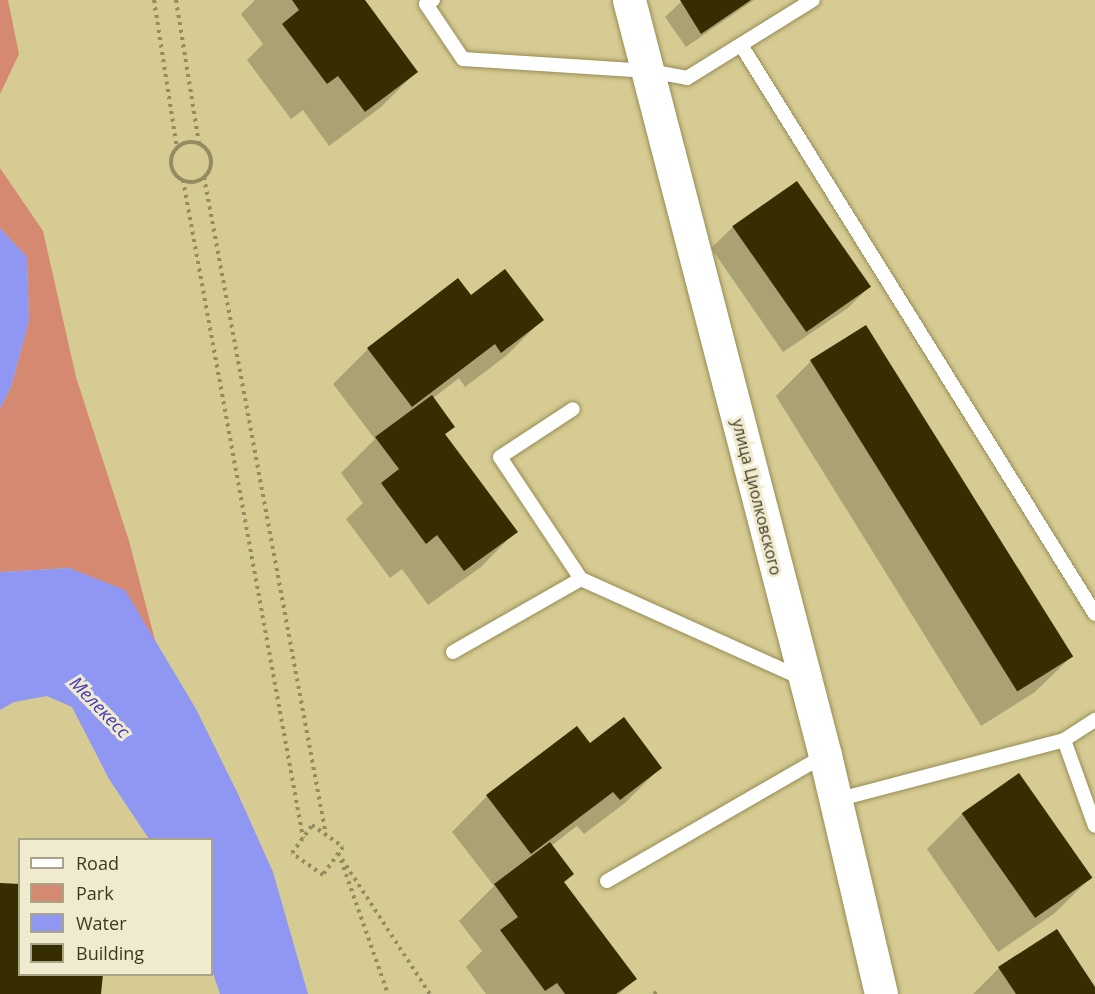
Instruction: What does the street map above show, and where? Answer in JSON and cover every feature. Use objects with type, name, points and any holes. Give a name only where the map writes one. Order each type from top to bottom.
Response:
[{"type":"street","name":"улица Циолковского","points":[[630,0],[650,71],[803,679],[825,756],[881,994]]},
{"type":"lane","points":[[433,0],[426,4],[463,59],[650,71],[687,78],[813,0]]},
{"type":"lane","points":[[741,45],[1095,614]]},
{"type":"lane","points":[[573,409],[500,457],[581,579],[803,679]]},
{"type":"lane","points":[[453,652],[581,579]]},
{"type":"lane","points":[[836,800],[1064,740],[1095,720]]},
{"type":"lane","points":[[1064,740],[1095,826]]},
{"type":"lane","points":[[607,881],[825,756]]},
{"type":"path","points":[[154,0],[177,148]]},
{"type":"path","points":[[176,0],[198,144],[210,156],[209,169],[204,177],[194,182],[183,180]]},
{"type":"path","points":[[198,144],[184,143],[177,148],[171,157],[172,169],[183,180],[303,838]]},
{"type":"path","points":[[204,177],[326,835]]},
{"type":"path","points":[[312,825],[326,835],[343,847],[323,875],[292,853],[312,825]]},
{"type":"path","points":[[338,854],[388,994]]},
{"type":"path","points":[[338,854],[430,994]]},
{"type":"green space","points":[[0,0],[8,0],[19,54],[0,94]]},
{"type":"green space","points":[[0,168],[43,231],[76,377],[129,541],[156,644],[124,590],[69,568],[0,572],[0,409],[11,387],[29,321],[27,257],[0,228]]},
{"type":"water","points":[[0,228],[27,257],[29,321],[11,387],[0,409]]},
{"type":"water","name":"Мелекесс","points":[[69,568],[125,590],[196,709],[238,794],[273,872],[308,994],[220,994],[213,973],[213,838],[148,838],[109,779],[72,707],[47,696],[14,702],[0,710],[0,572]]},
{"type":"building","points":[[292,0],[365,0],[418,72],[365,112],[338,76],[327,84],[282,24],[299,10]]},
{"type":"building","points":[[680,0],[751,0],[701,34]]},
{"type":"building","points":[[797,181],[871,287],[806,332],[732,226]]},
{"type":"building","points":[[505,269],[544,320],[501,353],[495,344],[412,407],[367,348],[458,278],[471,295]]},
{"type":"building","points":[[866,325],[1073,657],[1017,692],[810,360]]},
{"type":"building","points":[[432,395],[455,427],[445,434],[518,532],[464,571],[437,535],[426,544],[381,483],[399,469],[375,437]]},
{"type":"building","points":[[624,717],[662,768],[620,800],[613,792],[531,854],[486,795],[577,726],[590,743]]},
{"type":"building","points":[[1019,773],[1092,878],[1035,918],[962,813]]},
{"type":"building","points":[[550,842],[574,874],[564,882],[637,979],[616,994],[565,994],[557,983],[545,991],[500,930],[518,917],[494,884]]},
{"type":"building","points":[[0,883],[18,884],[18,976],[103,976],[101,994],[0,994]]},
{"type":"building","points":[[1057,929],[1095,987],[1095,994],[1016,994],[998,967]]}]
